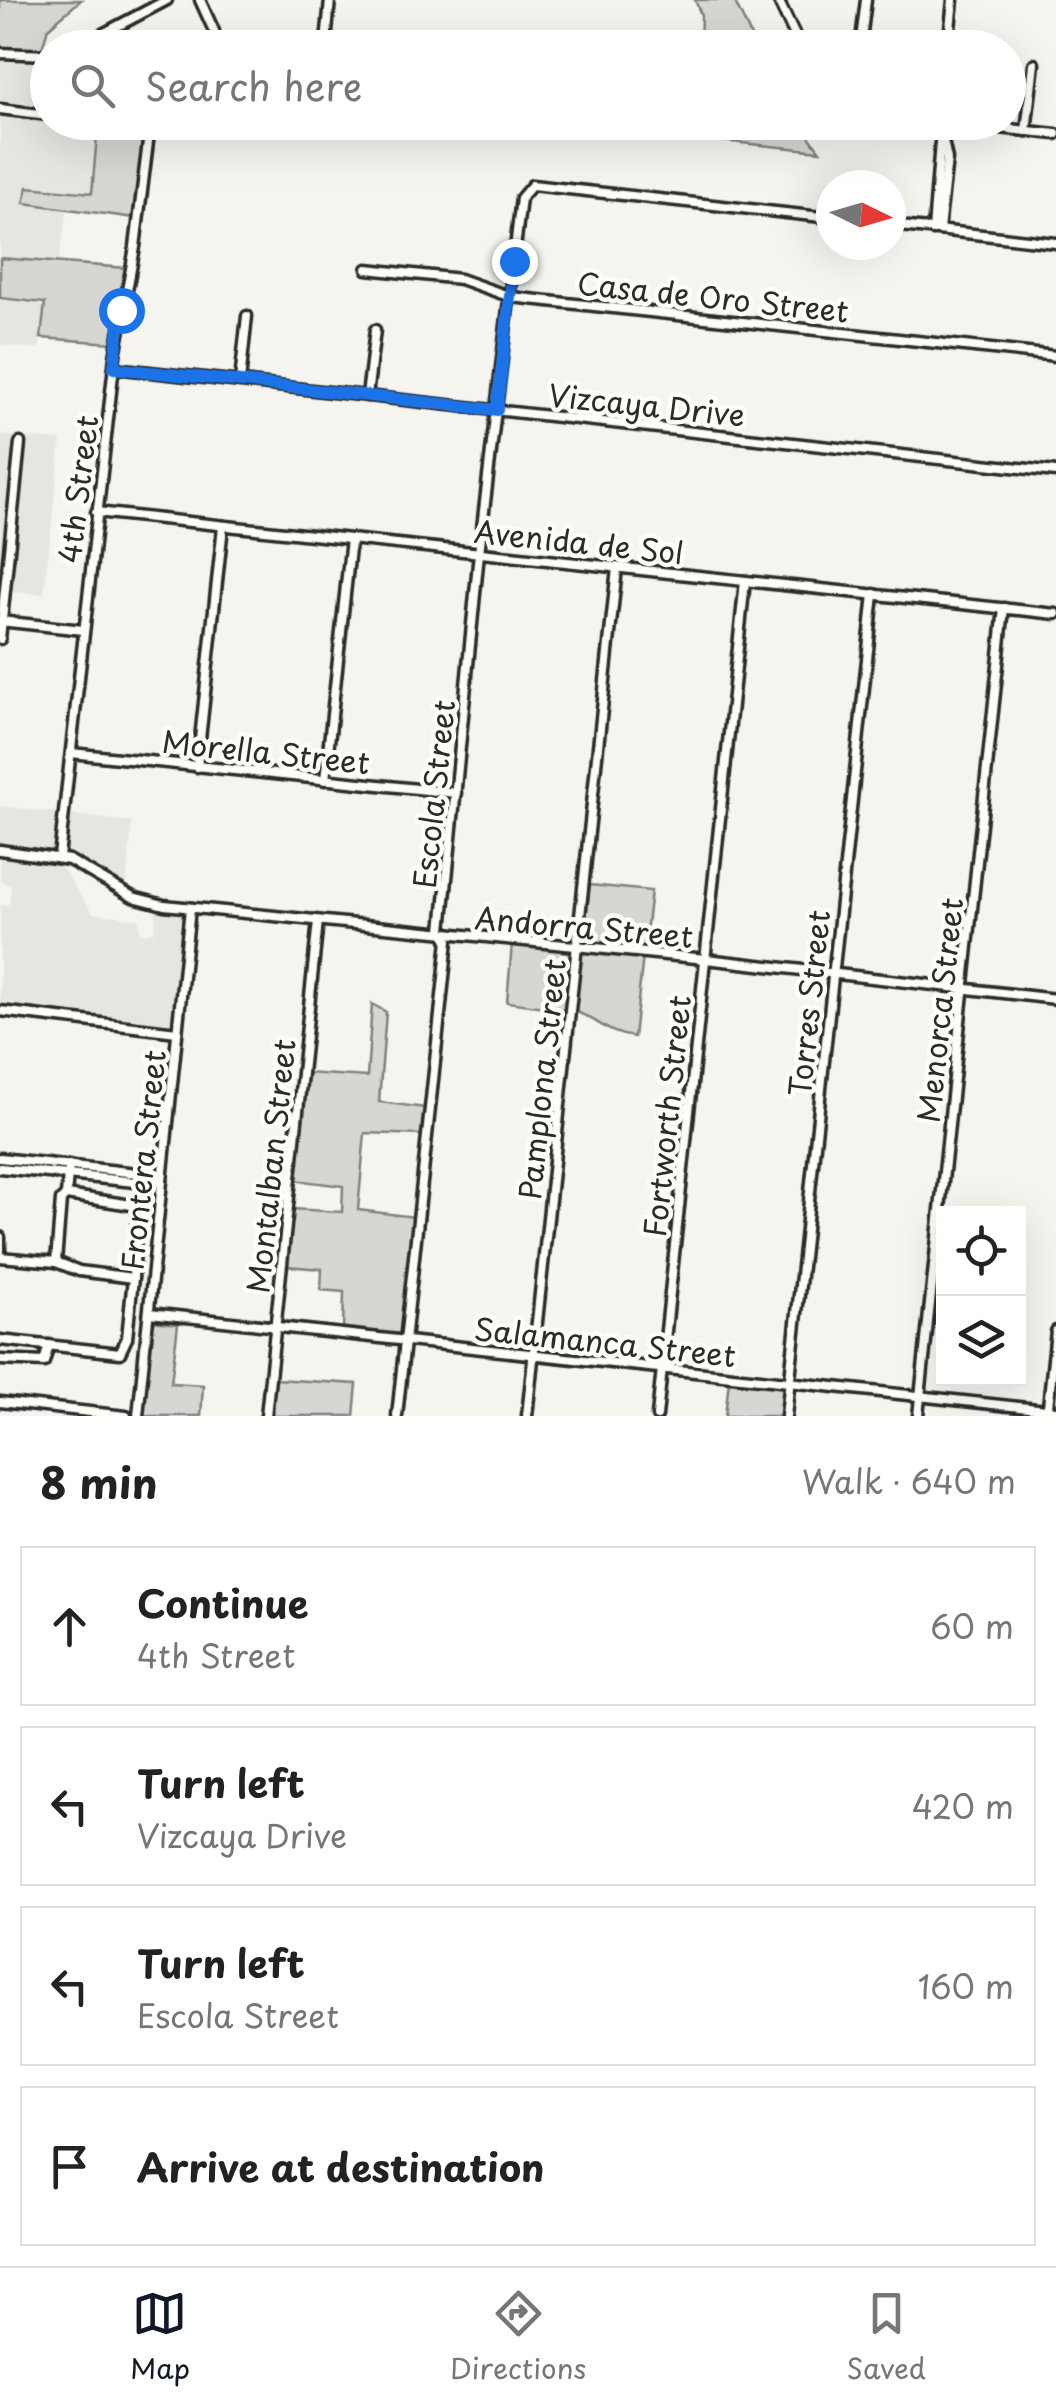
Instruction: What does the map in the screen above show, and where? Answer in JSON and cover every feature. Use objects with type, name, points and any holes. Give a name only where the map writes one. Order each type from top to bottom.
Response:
[{"type":"street","points":[[110,30],[166,0]]},
{"type":"street","points":[[200,0],[214,30]]},
{"type":"street","points":[[327,30],[330,0]]},
{"type":"street","points":[[778,0],[792,30]]},
{"type":"street","points":[[862,30],[866,0]]},
{"type":"street","points":[[950,30],[953,0]]},
{"type":"street","points":[[0,53],[30,54]]},
{"type":"street","points":[[1034,64],[1026,131],[1056,134]]},
{"type":"street","points":[[0,109],[30,113]]},
{"type":"street","name":"4th Street","points":[[59,858],[96,512],[148,140]]},
{"type":"street","points":[[936,230],[939,140]]},
{"type":"street","points":[[936,230],[947,159],[943,140]]},
{"type":"street","name":"Escola Street","points":[[397,1416],[448,940],[442,930],[479,552],[521,198],[532,185],[816,216]]},
{"type":"street","points":[[906,227],[1056,242]]},
{"type":"street","name":"Casa de Oro Street","points":[[367,269],[460,279],[511,296],[1056,356]]},
{"type":"street","points":[[240,381],[247,316]]},
{"type":"street","points":[[367,396],[375,330]]},
{"type":"street","name":"Vizcaya Drive","points":[[114,368],[1056,472]]},
{"type":"street","points":[[0,639],[20,442]]},
{"type":"street","name":"Avenida de Sol","points":[[96,512],[1056,614]]},
{"type":"street","points":[[197,767],[223,526]]},
{"type":"street","points":[[325,780],[351,539]]},
{"type":"street","name":"Pamplona Street","points":[[527,1416],[618,568]]},
{"type":"street","name":"Fortworth Street","points":[[658,1416],[745,581]]},
{"type":"street","name":"Torres Street","points":[[786,1416],[874,594]]},
{"type":"street","name":"Menorca Street","points":[[918,1416],[1004,608]]},
{"type":"street","points":[[1,621],[83,630]]},
{"type":"street","name":"Morella Street","points":[[71,753],[456,793]]},
{"type":"street","name":"Andorra Street","points":[[0,850],[59,858],[81,865],[134,897],[190,908],[1056,999]]},
{"type":"street","name":"Frontera Street","points":[[138,1416],[190,908]]},
{"type":"street","name":"Montalban Street","points":[[266,1416],[318,921]]},
{"type":"street","points":[[0,1012],[177,1032]]},
{"type":"street","points":[[0,1158],[68,1170]]},
{"type":"street","points":[[0,1168],[137,1173],[142,1178],[162,1181]]},
{"type":"street","points":[[66,1196],[68,1170]]},
{"type":"street","points":[[0,1340],[120,1353],[127,1338],[138,1206],[66,1196],[61,1200],[56,1262]]},
{"type":"street","points":[[0,1238],[0,1254],[56,1262],[79,1272],[133,1278]]},
{"type":"street","name":"Salamanca Street","points":[[149,1313],[1050,1413]]},
{"type":"street","points":[[1050,1413],[1056,1331]]},
{"type":"street","points":[[0,1360],[44,1362],[49,1345]]},
{"type":"street","points":[[0,1402],[126,1416]]},
{"type":"shaded area","points":[[0,0],[81,0],[47,30],[30,30],[30,51],[0,49]]},
{"type":"shaded area","points":[[695,0],[734,0],[748,30],[701,30],[701,15]]},
{"type":"shaded area","points":[[0,56],[30,59],[30,110],[0,106]]},
{"type":"shaded area","points":[[0,112],[30,116],[30,140],[97,140],[92,194],[28,188],[25,203],[68,208],[58,263],[0,258]]},
{"type":"shaded area","points":[[97,140],[145,140],[135,218],[24,203],[28,187],[92,193]]},
{"type":"shaded area","points":[[712,140],[812,140],[820,151]]},
{"type":"shaded area","points":[[0,258],[126,268],[113,343],[41,338],[45,303],[0,298]]},
{"type":"shaded area","points":[[0,298],[45,302],[39,349],[0,345]]},
{"type":"shaded area","points":[[0,435],[61,440],[44,594],[8,592],[24,441],[17,440],[0,604]]},
{"type":"shaded area","points":[[0,806],[60,813],[56,854],[0,846]]},
{"type":"shaded area","points":[[67,814],[132,822],[126,890],[83,862],[63,855]]},
{"type":"shaded area","points":[[0,853],[61,861],[93,913],[139,919],[140,932],[144,934],[154,931],[156,907],[186,911],[173,1034],[0,1017],[0,906],[9,904],[11,885],[0,881]]},
{"type":"shaded area","points":[[590,885],[651,891],[644,950],[583,944]]},
{"type":"shaded area","points":[[512,944],[573,950],[567,1010],[507,1002]]},
{"type":"shaded area","points":[[580,950],[643,956],[634,1037],[616,1033],[574,1011]]},
{"type":"shaded area","points":[[372,1004],[386,1012],[379,1102],[426,1108],[423,1135],[365,1133],[358,1210],[415,1217],[401,1339],[343,1331],[344,1292],[321,1290],[322,1269],[286,1266],[292,1209],[342,1212],[343,1186],[295,1180],[306,1073],[367,1077]]},
{"type":"shaded area","points":[[152,1321],[178,1324],[171,1383],[203,1385],[201,1416],[143,1416]]},
{"type":"shaded area","points":[[275,1379],[357,1384],[354,1416],[272,1416]]},
{"type":"shaded area","points":[[729,1380],[786,1386],[783,1416],[725,1416]]},
{"type":"route","points":[[121,310],[114,368],[497,410],[514,261]]}]
